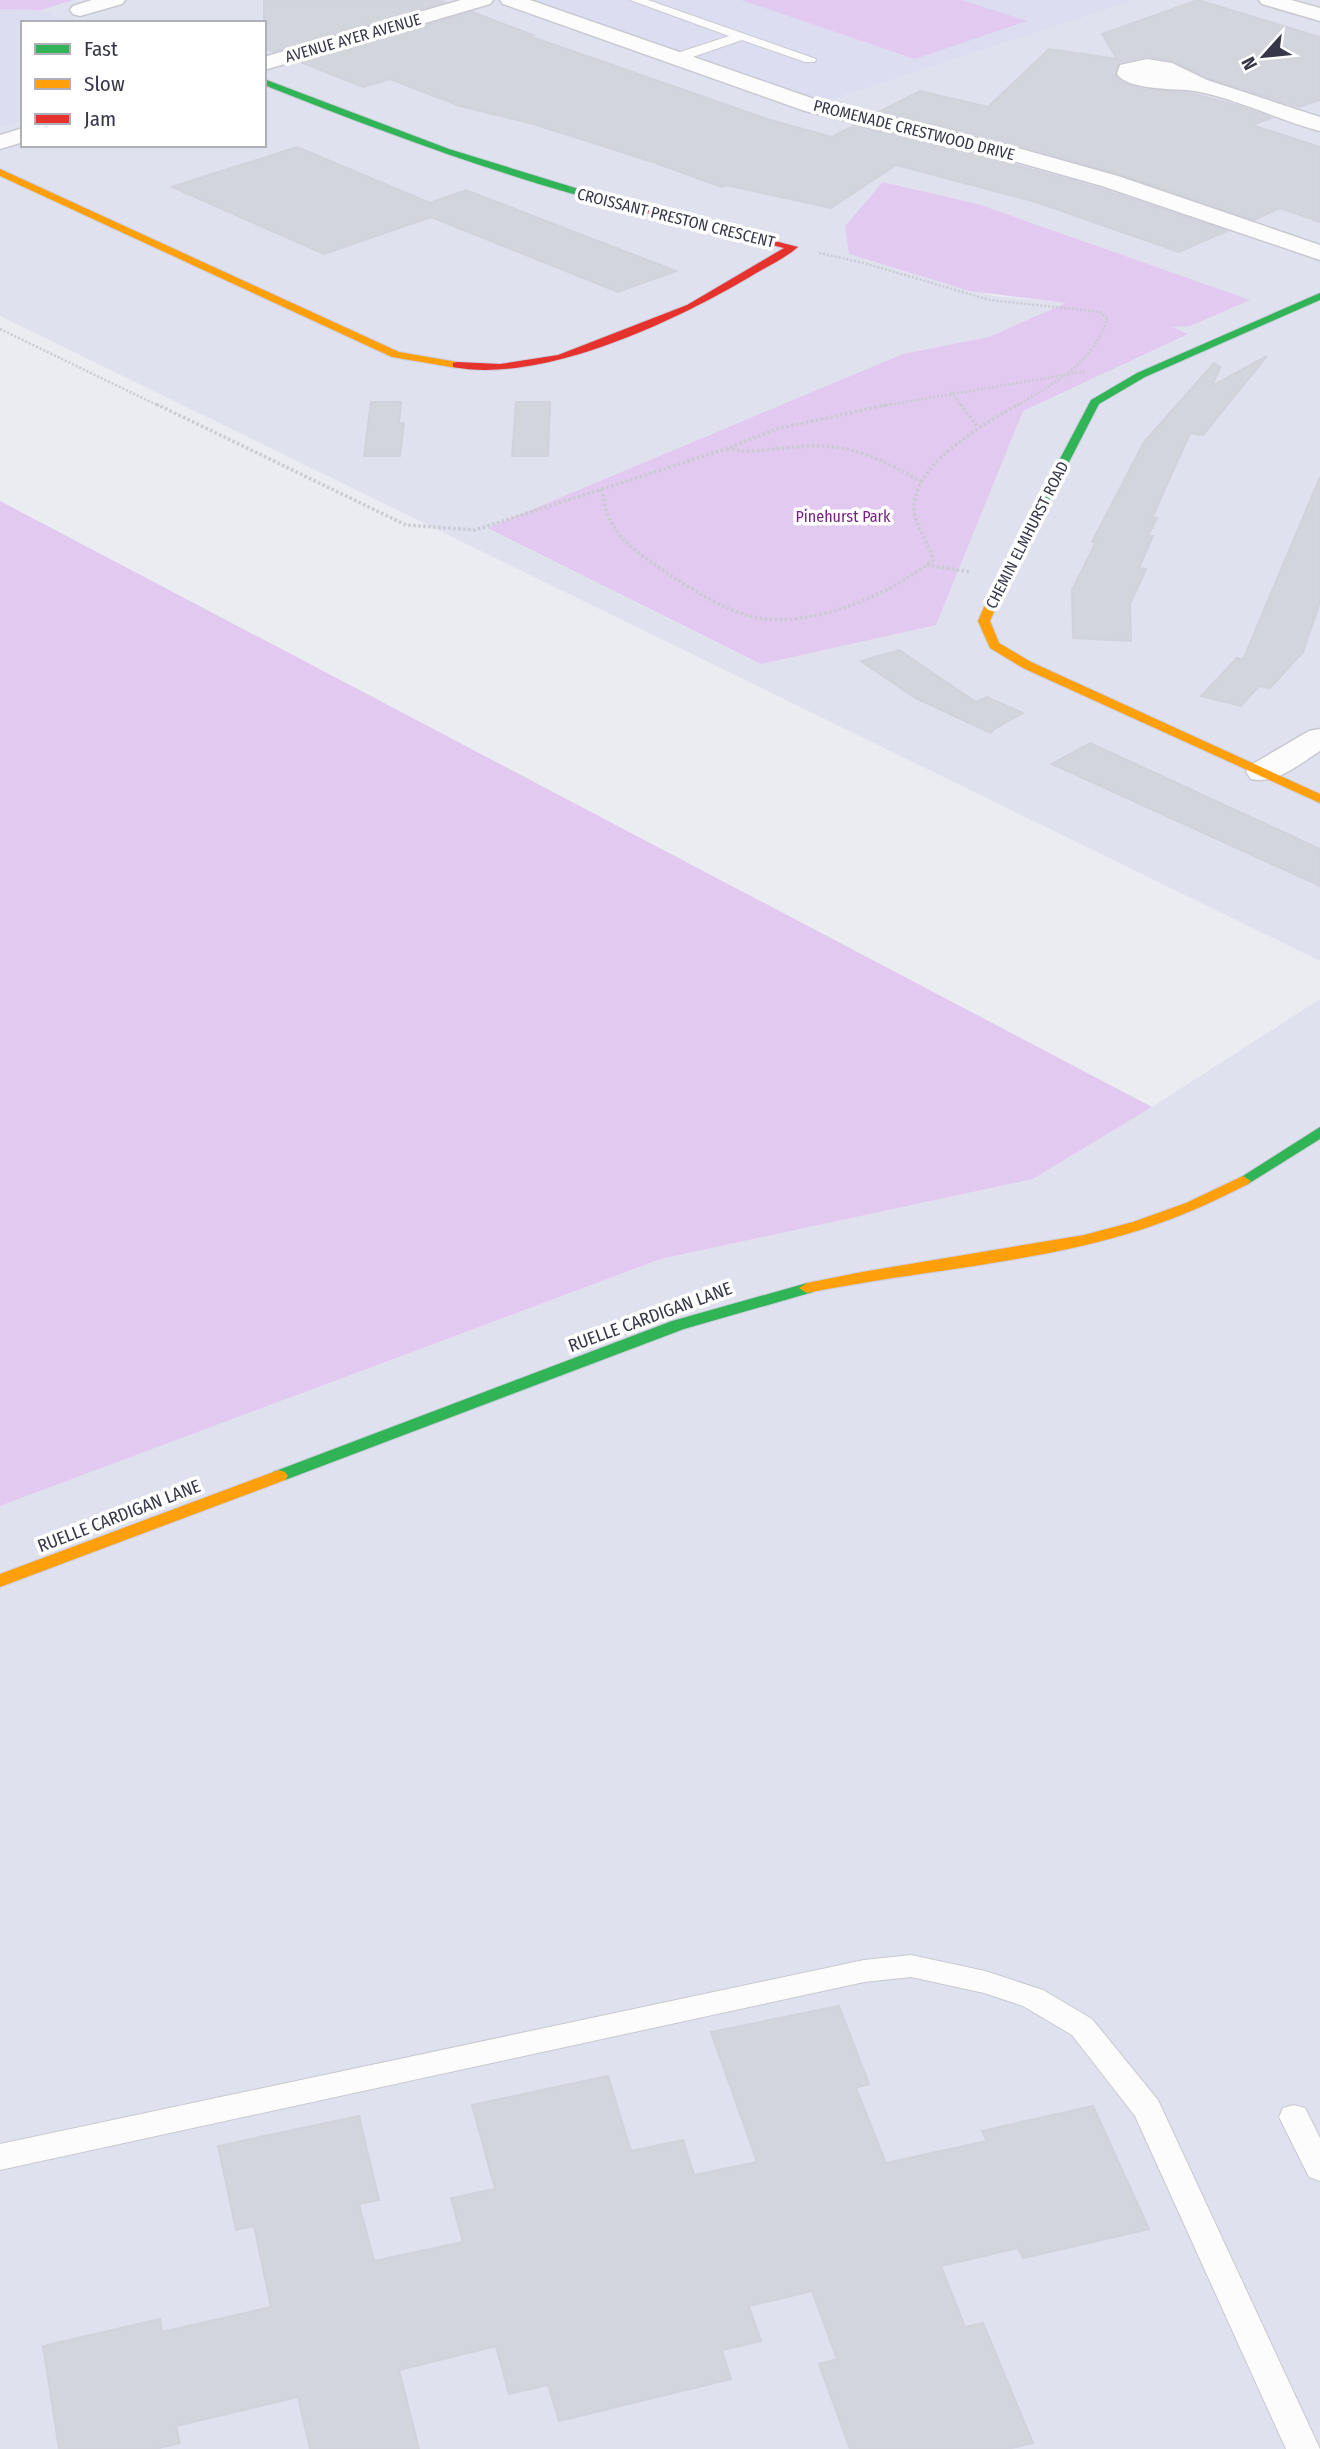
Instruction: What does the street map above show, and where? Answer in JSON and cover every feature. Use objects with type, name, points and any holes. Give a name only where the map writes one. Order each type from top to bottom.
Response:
[{"type":"street","points":[[108,21],[80,10],[115,0]]},
{"type":"street","name":"AVENUE AYER AVENUE","points":[[266,63],[483,0]]},
{"type":"street","name":"PROMENADE CRESTWOOD DRIVE","points":[[510,0],[813,106],[995,149],[1110,181],[1320,253]]},
{"type":"street","points":[[1269,0],[1320,15]]},
{"type":"street","name":"CROISSANT PRESTON CRESCENT","points":[[266,83],[396,135],[571,192],[793,247]]},
{"type":"street","points":[[1199,85],[1320,124]]},
{"type":"street","points":[[0,142],[21,136]]},
{"type":"street","name":"CROISSANT PRESTON CRESCENT","points":[[0,172],[396,355],[446,365],[500,367],[559,358],[691,307],[793,247]]},
{"type":"street","name":"CHEMIN ELMHURST ROAD","points":[[1320,296],[1141,375],[1095,402],[1003,577],[984,621],[994,645],[1027,666],[1320,799]]},
{"type":"street","points":[[1262,772],[1320,738]]},
{"type":"street","name":"RUELLE CARDIGAN LANE","points":[[0,1581],[678,1325],[749,1302],[836,1282],[1083,1240],[1164,1219],[1220,1194],[1320,1132]]},
{"type":"lane","points":[[636,0],[810,59]]},
{"type":"lane","points":[[676,58],[741,36]]},
{"type":"lane","points":[[0,2157],[864,1971],[911,1966],[985,1982],[1033,1998],[1082,2027],[1147,2109],[1303,2449]]},
{"type":"lane","points":[[1294,2117],[1320,2168]]},
{"type":"path","points":[[601,489],[610,521],[633,548],[718,603],[759,618],[807,616],[852,603],[920,572],[933,560],[932,551],[915,515],[914,500],[922,482],[978,427],[1069,374],[1106,332],[1107,319],[1100,312],[990,300],[864,263],[793,247]]},
{"type":"path","points":[[0,329],[406,525],[475,530],[726,449],[751,436],[771,430],[951,392],[1069,374]]},
{"type":"path","points":[[951,392],[978,427]]},
{"type":"path","points":[[726,449],[752,453],[807,446],[861,451],[882,457],[922,482]]},
{"type":"path","points":[[927,565],[1003,577]]},
{"type":"shaded area","points":[[74,0],[510,0],[813,106],[1136,0],[1320,0],[1320,961],[0,316],[0,128],[21,122],[21,147],[266,147],[266,21],[69,21],[41,10]],"holes":[[[883,182],[978,204],[1249,300],[1089,305],[994,296],[849,254]]]},
{"type":"shaded area","points":[[510,0],[1136,0],[813,106]]},
{"type":"shaded area","points":[[0,9],[41,10],[69,21],[21,21],[21,122],[0,128]]},
{"type":"shaded area","points":[[1320,999],[1320,2449],[0,2449],[0,1506],[661,1259],[1033,1179],[1152,1107]]},
{"type":"green space","points":[[0,0],[74,0],[41,10],[0,9]]},
{"type":"green space","points":[[741,0],[962,0],[1027,21],[915,59]]},
{"type":"green space","name":"Pinehurst Park","points":[[883,182],[978,204],[1250,300],[1190,326],[1172,327],[1188,334],[1023,411],[936,625],[761,664],[488,528],[903,354],[989,337],[1066,303],[970,291],[849,254],[845,226]]},
{"type":"green space","points":[[0,501],[1152,1107],[1033,1179],[661,1259],[0,1506]]},
{"type":"building","points":[[264,0],[445,2],[273,52],[266,49]]},
{"type":"building","points":[[1198,0],[1320,37],[1320,100],[1299,107],[1208,78],[1173,61],[1147,56],[1119,62],[1115,76],[1122,82],[1141,89],[1195,94],[1242,107],[1271,118],[1252,125],[1320,147],[1320,222],[1280,208],[1254,220],[1119,174],[1004,141],[879,112],[920,91],[988,107],[1049,49],[1117,59],[1102,34]]},
{"type":"building","points":[[472,12],[533,35],[529,36],[770,120],[832,137],[855,125],[988,157],[1101,189],[1227,231],[1179,252],[1036,202],[896,165],[831,208],[726,185],[721,187],[530,123],[460,106],[390,79],[363,87],[300,62]]},
{"type":"building","points":[[297,147],[430,203],[466,190],[676,271],[618,292],[431,217],[324,254],[172,187]]},
{"type":"building","points":[[1267,356],[1203,435],[1190,433],[1152,518],[1157,518],[1148,536],[1153,536],[1139,568],[1146,569],[1130,604],[1131,641],[1073,638],[1072,590],[1096,542],[1092,542],[1144,442],[1214,363],[1220,367],[1212,386]]},
{"type":"building","points":[[371,402],[401,402],[399,423],[404,423],[400,456],[364,456]]},
{"type":"building","points":[[516,402],[550,402],[548,456],[512,456]]},
{"type":"building","points":[[1320,477],[1320,602],[1303,652],[1270,688],[1259,686],[1241,706],[1201,696],[1237,658],[1243,660]]},
{"type":"building","points":[[899,650],[976,702],[987,697],[1023,713],[991,733],[915,698],[861,661]]},
{"type":"building","points":[[1090,743],[1320,849],[1320,886],[1052,764]]},
{"type":"building","points":[[839,2006],[869,2084],[856,2088],[886,2163],[987,2141],[982,2131],[1093,2106],[1149,2229],[1023,2258],[1018,2248],[941,2266],[965,2327],[983,2323],[1033,2443],[1007,2449],[850,2449],[819,2364],[837,2359],[812,2291],[749,2306],[761,2341],[722,2350],[731,2379],[559,2421],[548,2385],[509,2394],[496,2346],[399,2370],[419,2449],[310,2449],[298,2397],[176,2426],[180,2443],[155,2449],[59,2449],[43,2346],[160,2319],[162,2332],[271,2307],[254,2226],[236,2230],[218,2146],[359,2116],[379,2200],[359,2204],[374,2261],[463,2242],[451,2198],[495,2189],[472,2105],[608,2076],[631,2151],[683,2140],[694,2175],[757,2162],[711,2032]]},
{"type":"traffic: fast","points":[[266,83],[446,151],[538,181],[632,207]]},
{"type":"traffic: fast","points":[[1001,582],[1095,402],[1141,375],[1320,296]]},
{"type":"traffic: fast","points":[[1243,1181],[1320,1132]]},
{"type":"traffic: fast","points":[[279,1476],[678,1325],[807,1288]]},
{"type":"traffic: slow","points":[[0,172],[396,355],[457,365]]},
{"type":"traffic: slow","points":[[1001,582],[984,621],[994,645],[1027,665],[1320,799]]},
{"type":"traffic: slow","points":[[807,1288],[1085,1240],[1192,1206],[1243,1181]]},
{"type":"traffic: slow","points":[[0,1581],[279,1476]]},
{"type":"traffic: jam","points":[[457,365],[500,367],[560,358],[691,307],[793,247],[632,207]]}]
